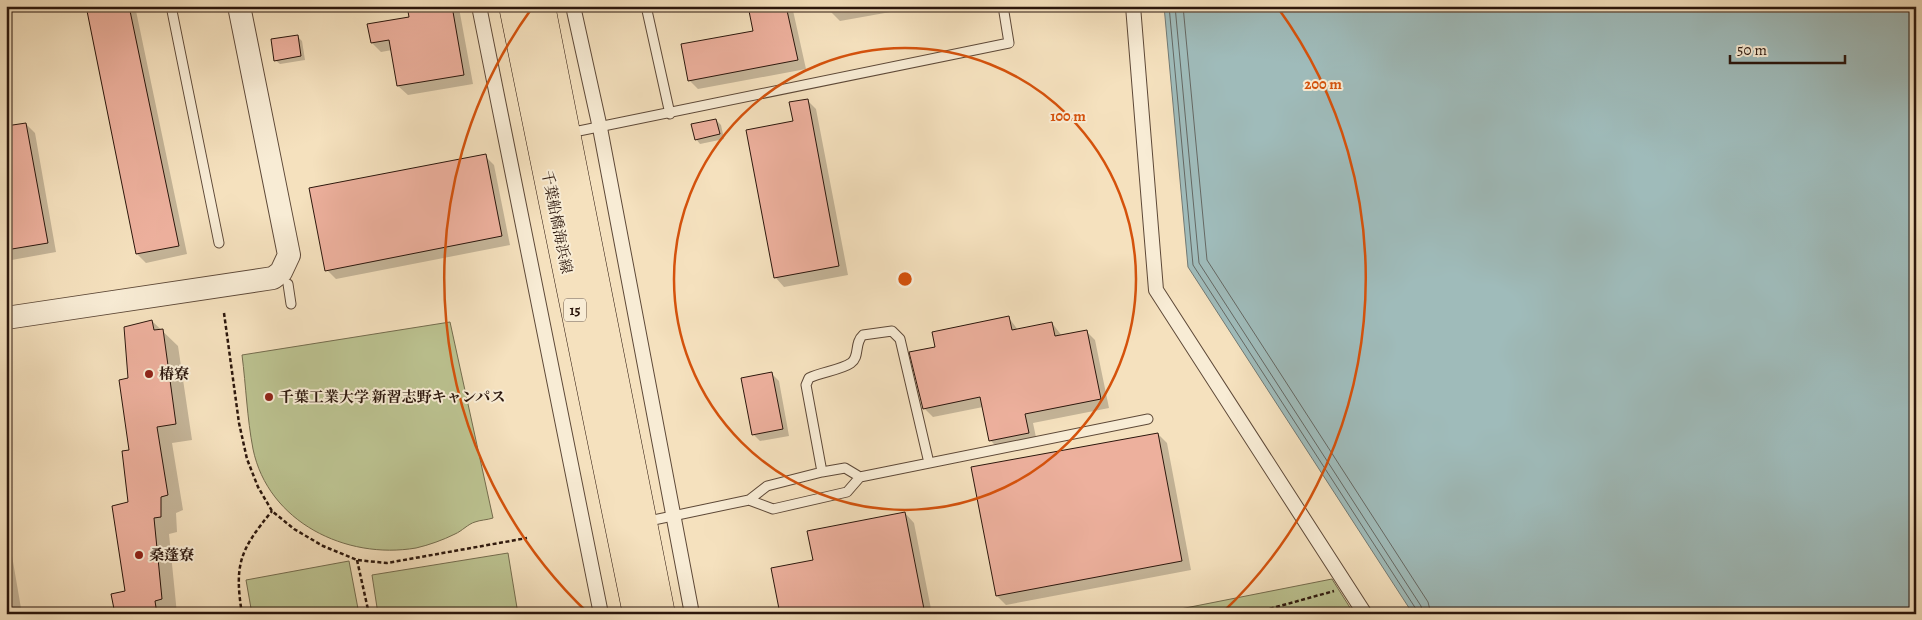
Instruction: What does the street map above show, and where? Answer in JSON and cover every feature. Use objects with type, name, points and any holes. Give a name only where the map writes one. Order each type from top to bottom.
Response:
[{"type":"main road","name":"千葉船橋海浜線","points":[[513,6],[636,614]]},
{"type":"main road","name":"千葉船橋海浜線","points":[[541,6],[662,614]]},
{"type":"street","points":[[6,318],[273,278],[281,272],[289,255],[239,6]]},
{"type":"street","points":[[479,6],[601,614]]},
{"type":"street","points":[[573,6],[600,128],[692,614]]},
{"type":"street","points":[[1133,6],[1156,290],[1365,614]]},
{"type":"lane","points":[[171,6],[219,243]]},
{"type":"lane","points":[[646,6],[670,114]]},
{"type":"lane","points":[[567,133],[670,114],[1010,44],[1002,6]]},
{"type":"lane","points":[[288,284],[291,304]]},
{"type":"lane","points":[[822,472],[806,385],[809,378],[851,363],[856,356],[857,342],[863,335],[892,331],[900,339],[929,463]]},
{"type":"lane","points":[[748,500],[773,509],[847,492],[860,477],[1148,420]]},
{"type":"lane","points":[[643,523],[748,500],[767,486],[822,472],[845,468],[860,477]]},
{"type":"path","points":[[224,313],[247,459],[258,487],[272,511],[294,529],[323,546],[357,560],[387,563],[527,538]]},
{"type":"path","points":[[242,614],[237,584],[239,566],[250,538],[272,511]]},
{"type":"path","points":[[357,560],[369,614]]},
{"type":"path","points":[[1252,614],[1347,587]]},
{"type":"green space","points":[[450,322],[493,518],[472,523],[455,534],[426,545],[416,548],[390,550],[363,548],[338,541],[314,530],[293,516],[275,497],[261,475],[253,449],[249,426],[242,355]]},
{"type":"green space","points":[[508,553],[518,614],[378,614],[372,575]]},
{"type":"green space","points":[[349,561],[359,614],[252,614],[246,580]]},
{"type":"green space","points":[[1332,579],[1354,614],[1155,614]]},
{"type":"water","points":[[1164,6],[1916,6],[1916,614],[1413,614],[1188,267]]},
{"type":"building","points":[[86,6],[129,6],[179,246],[136,254]]},
{"type":"building","points":[[407,6],[452,6],[464,75],[397,86],[389,40],[371,43],[367,24],[409,17]]},
{"type":"building","points":[[748,6],[786,6],[798,60],[688,81],[681,44],[753,31]]},
{"type":"building","points":[[298,35],[301,56],[274,61],[271,39]]},
{"type":"building","points":[[808,99],[839,266],[774,278],[746,130],[793,121],[789,102]]},
{"type":"building","points":[[716,119],[720,134],[695,140],[691,124]]},
{"type":"building","points":[[26,123],[48,243],[6,250],[6,126]]},
{"type":"building","points":[[486,154],[502,236],[325,271],[309,188]]},
{"type":"building","points":[[1009,316],[1012,330],[1052,322],[1055,336],[1087,330],[1101,399],[1025,414],[1029,433],[989,441],[980,397],[923,409],[909,352],[935,347],[932,332]]},
{"type":"building","points":[[152,320],[154,330],[163,329],[176,424],[157,427],[168,495],[161,497],[161,517],[154,518],[162,599],[155,601],[157,614],[115,614],[111,594],[125,591],[112,506],[128,502],[122,451],[129,450],[119,380],[128,378],[124,327]]},
{"type":"building","points":[[772,372],[783,429],[752,435],[741,378]]},
{"type":"building","points":[[1158,433],[1182,561],[996,596],[971,467]]},
{"type":"building","points":[[905,512],[924,609],[899,614],[780,614],[771,568],[813,560],[807,531]]},
{"type":"place","name":"椿寮","points":[[149,374]]},
{"type":"place","name":"千葉工業大学 新習志野キャンパス","points":[[269,397]]},
{"type":"place","name":"桑蓬寮","points":[[139,555]]}]
